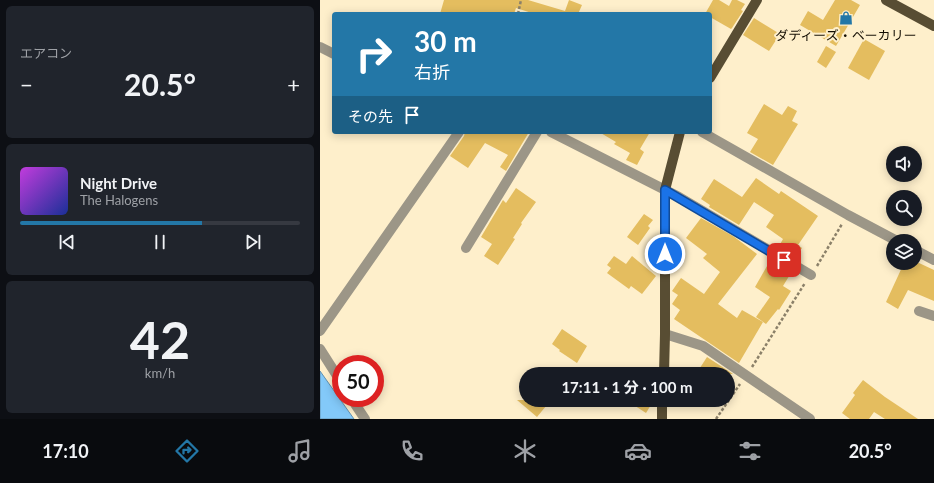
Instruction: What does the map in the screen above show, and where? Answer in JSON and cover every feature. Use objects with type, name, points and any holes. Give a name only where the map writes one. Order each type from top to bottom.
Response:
[{"type":"main road","points":[[712,75],[757,0]]},
{"type":"main road","points":[[886,0],[934,26]]},
{"type":"main road","points":[[664,367],[666,334],[665,190],[679,134]]},
{"type":"main road","points":[[662,407],[662,419]]},
{"type":"street","points":[[320,47],[332,53]]},
{"type":"street","points":[[320,331],[458,134]]},
{"type":"street","points":[[466,248],[536,134]]},
{"type":"street","points":[[555,134],[665,190],[811,275]]},
{"type":"street","points":[[706,134],[886,235]]},
{"type":"street","points":[[922,254],[934,260]]},
{"type":"street","points":[[919,311],[934,316]]},
{"type":"street","points":[[666,334],[703,346],[810,419]]},
{"type":"street","points":[[320,349],[332,368]]},
{"type":"street","points":[[358,407],[365,419]]},
{"type":"path","points":[[518,12],[521,0]]},
{"type":"path","points":[[716,419],[746,376],[848,215]]},
{"type":"water","points":[[320,371],[332,388],[332,407],[346,407],[354,419],[320,419]]},
{"type":"building","points":[[444,0],[528,0],[565,11],[569,0],[582,5],[579,12],[529,12],[516,8],[515,12],[441,12]]},
{"type":"building","points":[[713,0],[719,0],[729,6],[732,0],[737,0],[745,4],[741,10],[743,11],[731,29],[712,18],[712,12],[706,12]]},
{"type":"building","points":[[835,0],[851,0],[860,5],[836,46],[800,25],[808,11],[823,20]]},
{"type":"building","points":[[754,18],[780,34],[769,51],[743,35]]},
{"type":"building","points":[[864,39],[885,51],[869,80],[848,68]]},
{"type":"building","points":[[826,46],[836,52],[826,68],[817,62]]},
{"type":"building","points":[[764,104],[782,115],[788,106],[797,111],[792,121],[798,124],[773,165],[750,152],[758,139],[747,133]]},
{"type":"building","points":[[464,134],[528,134],[506,171],[500,167],[508,155],[485,143],[468,168],[450,156]]},
{"type":"building","points":[[602,134],[649,134],[640,149],[644,152],[637,165],[626,160],[630,153],[614,144],[616,142]]},
{"type":"building","points":[[756,178],[779,194],[781,191],[818,216],[798,245],[802,248],[795,258],[778,248],[783,239],[766,227],[774,215],[754,202],[739,225],[709,207],[710,205],[701,199],[714,179],[742,197]]},
{"type":"building","points":[[516,188],[536,202],[521,223],[522,224],[513,238],[515,239],[498,265],[484,256],[492,244],[481,237],[503,200],[506,203]]},
{"type":"building","points":[[644,214],[653,220],[648,226],[650,228],[638,245],[627,237]]},
{"type":"building","points":[[701,218],[733,236],[757,254],[718,304],[737,318],[742,310],[763,322],[739,363],[674,319],[680,310],[672,304],[678,295],[672,291],[681,278],[704,294],[720,272],[703,258],[707,254],[686,238]]},
{"type":"building","points":[[614,256],[626,264],[632,256],[656,276],[642,294],[631,286],[629,289],[607,273],[611,268],[607,265]]},
{"type":"building","points":[[771,259],[787,268],[786,270],[791,273],[783,286],[791,291],[779,310],[778,309],[766,324],[756,317],[770,297],[755,287]]},
{"type":"building","points":[[922,264],[934,270],[934,301],[908,290],[898,309],[886,302],[901,270],[922,270]]},
{"type":"building","points":[[562,329],[587,346],[577,363],[559,351],[560,350],[552,344]]},
{"type":"building","points":[[707,357],[722,367],[701,367]]},
{"type":"building","points":[[863,380],[918,419],[885,419],[874,412],[869,419],[850,419],[842,413],[855,395],[853,393]]},
{"type":"building","points":[[525,407],[545,407],[537,417]]},
{"type":"building","points":[[637,407],[650,407],[646,413]]},
{"type":"place","name":"ダディーズ・ベーカリー","points":[[846,18]]},
{"type":"route","points":[[665,254],[665,190],[784,260]]}]
